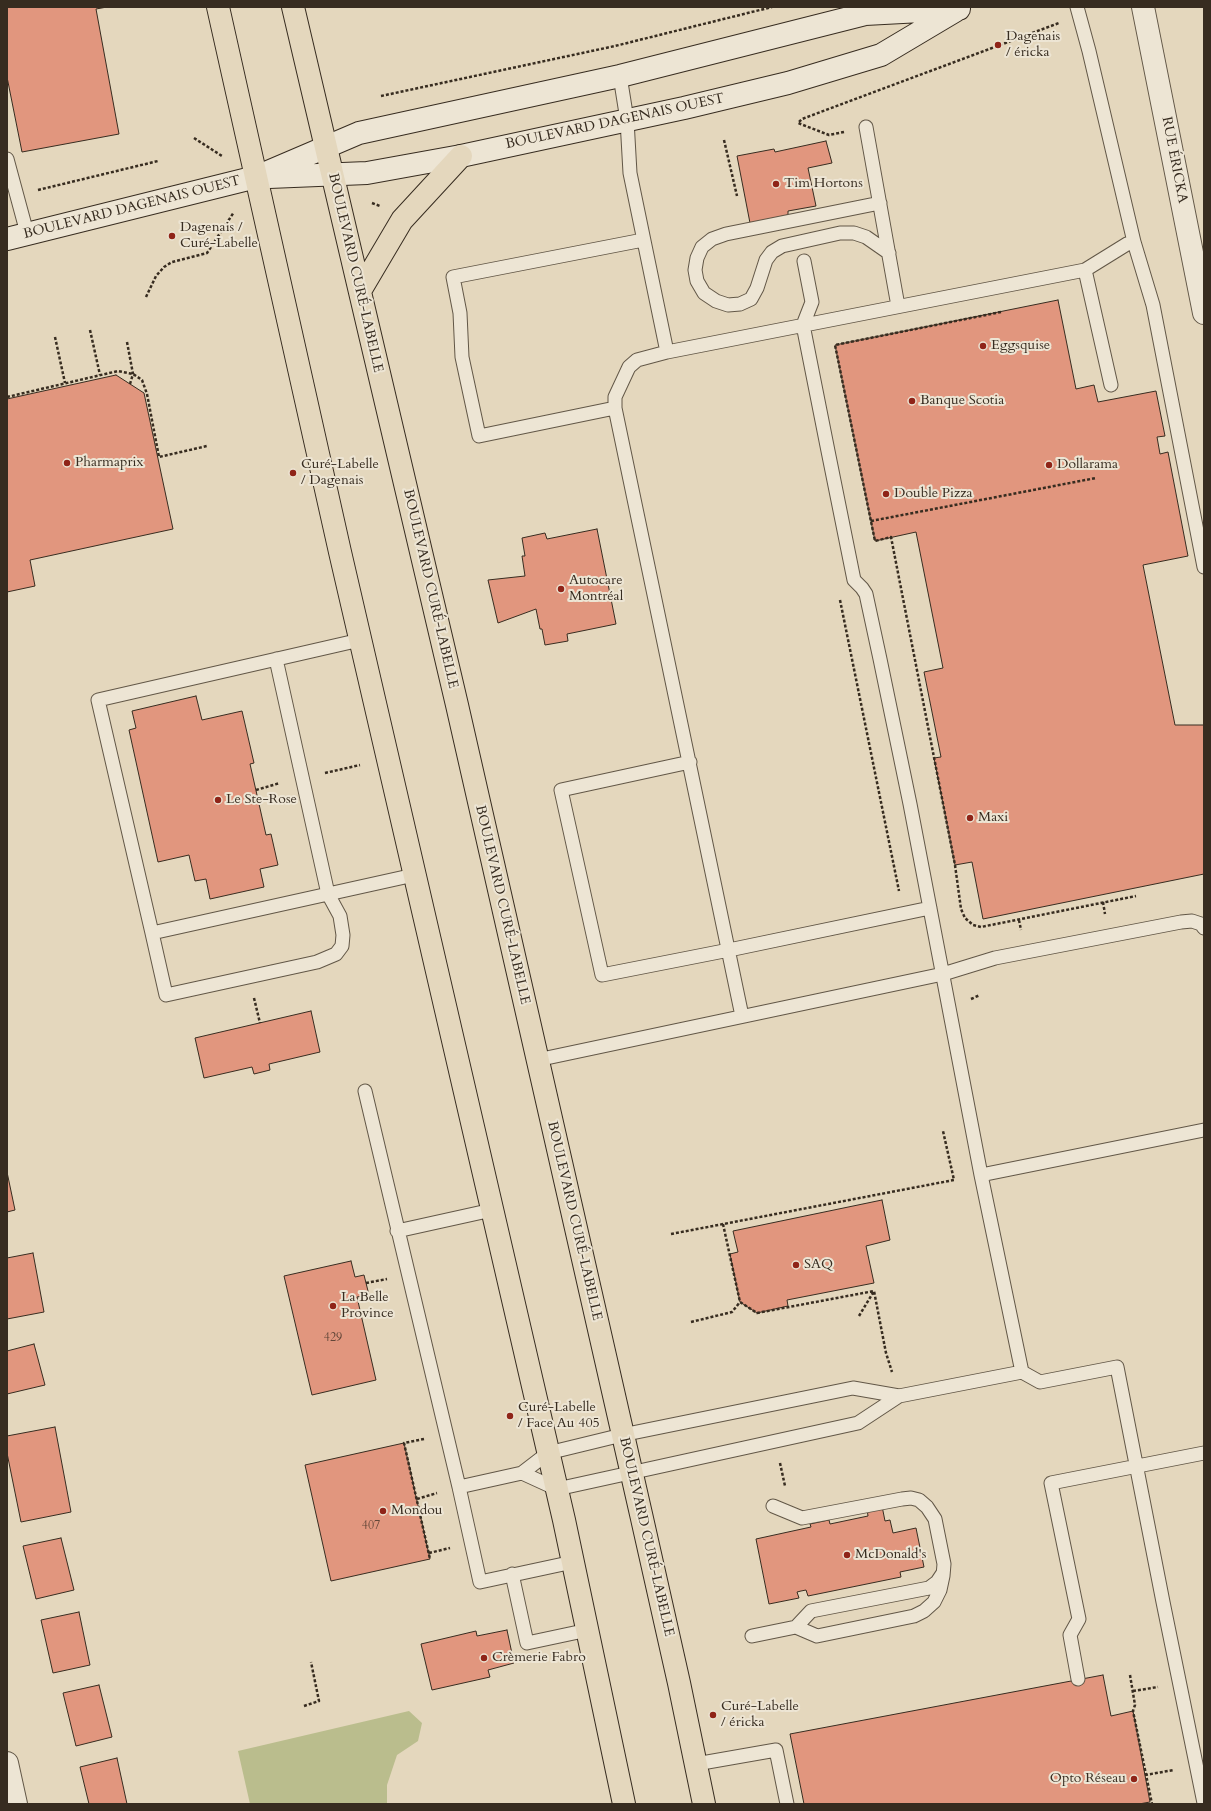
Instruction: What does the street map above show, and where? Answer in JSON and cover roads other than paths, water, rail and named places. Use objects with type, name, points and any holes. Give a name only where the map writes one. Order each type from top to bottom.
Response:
[{"type":"main road","points":[[218,7],[360,640],[557,1489],[624,1804]]},
{"type":"main road","name":"BOULEVARD CURÉ-LABELLE","points":[[293,7],[457,705],[622,1435],[632,1472],[704,1804]]},
{"type":"main road","name":"RUE ÉRICKA","points":[[1143,7],[1204,314]]},
{"type":"main road","name":"BOULEVARD DAGENAIS OUEST","points":[[256,177],[367,173],[461,156],[684,108],[788,82],[880,55],[960,8]]},
{"type":"main road","name":"BOULEVARD DAGENAIS OUEST","points":[[17,236],[256,177],[359,133],[620,76],[865,14],[960,8]]},
{"type":"main road","points":[[360,291],[402,220],[461,156]]},
{"type":"main road","points":[[7,1763],[16,1804]]},
{"type":"lane","points":[[1078,11],[1089,51],[1134,242],[1153,305],[1204,567]]},
{"type":"lane","points":[[620,76],[627,120],[630,173],[667,352]]},
{"type":"lane","points":[[866,128],[898,306]]},
{"type":"lane","points":[[7,159],[16,196],[17,236]]},
{"type":"lane","points":[[880,204],[726,234],[712,239],[702,247],[697,258],[695,270],[697,281],[704,293],[716,301],[728,305],[740,304],[751,299],[758,288],[766,260],[772,252],[782,246],[840,234],[854,234],[866,237],[889,253]]},
{"type":"lane","points":[[615,408],[479,436],[462,357],[460,313],[452,277],[644,240]]},
{"type":"lane","points":[[742,1016],[615,408],[615,397],[629,367],[637,360],[667,352],[1085,270],[1127,244],[1134,242]]},
{"type":"lane","points":[[804,261],[812,302],[803,325],[854,580],[866,594],[873,627],[910,804],[981,1175],[1022,1372]]},
{"type":"lane","points":[[1085,270],[1111,385]]},
{"type":"lane","points":[[276,659],[328,894],[340,916],[343,935],[342,946],[336,954],[328,958],[166,995],[98,700],[276,659],[360,640]]},
{"type":"lane","points":[[690,762],[561,790],[602,975],[930,908]]},
{"type":"lane","points":[[152,933],[414,875]]},
{"type":"lane","points":[[538,1060],[943,974],[995,958],[1181,922],[1192,921],[1201,924],[1204,928]]},
{"type":"lane","points":[[365,1091],[459,1487],[480,1582],[573,1562]]},
{"type":"lane","points":[[981,1175],[1204,1130]]},
{"type":"lane","points":[[397,1231],[492,1210]]},
{"type":"lane","points":[[459,1487],[522,1473],[548,1453],[622,1435],[853,1388],[899,1396],[1022,1372],[1040,1382],[1117,1367],[1204,1803]]},
{"type":"lane","points":[[522,1473],[557,1489],[858,1424],[899,1396]]},
{"type":"lane","points":[[1078,1679],[1070,1635],[1079,1619],[1051,1483],[1204,1453]]},
{"type":"lane","points":[[752,1636],[796,1627],[817,1636],[914,1616],[924,1611],[934,1602],[940,1590],[944,1572],[944,1564],[935,1519],[927,1507],[919,1500],[911,1498],[902,1499],[802,1518],[773,1506]]},
{"type":"lane","points":[[796,1627],[811,1611],[929,1588],[937,1582],[944,1572]]},
{"type":"lane","points":[[512,1574],[527,1643],[588,1630]]},
{"type":"lane","points":[[696,1764],[776,1750],[787,1804]]},
{"type":"place","name":"Dagenais / éricka","points":[[998,45]]},
{"type":"place","name":"Tim Hortons","points":[[776,184]]},
{"type":"place","name":"Dagenais / Curé-Labelle","points":[[172,236]]},
{"type":"place","name":"Eggsquise","points":[[983,346]]},
{"type":"place","name":"Banque Scotia","points":[[912,401]]},
{"type":"place","name":"Pharmaprix","points":[[67,463]]},
{"type":"place","name":"Dollarama","points":[[1049,465]]},
{"type":"place","name":"Curé-Labelle / Dagenais","points":[[293,473]]},
{"type":"place","name":"Double Pizza","points":[[886,494]]},
{"type":"place","name":"Autocare Montréal","points":[[561,589]]},
{"type":"place","name":"Le Ste-Rose","points":[[218,800]]},
{"type":"place","name":"Maxi","points":[[970,818]]},
{"type":"place","name":"SAQ","points":[[796,1265]]},
{"type":"place","name":"La Belle Province","points":[[333,1306]]},
{"type":"place","name":"Curé-Labelle / Face Au 405","points":[[510,1416]]},
{"type":"place","name":"Mondou","points":[[383,1511]]},
{"type":"place","name":"McDonald's","points":[[847,1555]]},
{"type":"place","name":"Crèmerie Fabro","points":[[484,1658]]},
{"type":"place","name":"Curé-Labelle / éricka","points":[[713,1715]]},
{"type":"place","name":"Opto Réseau","points":[[1134,1779]]}]
